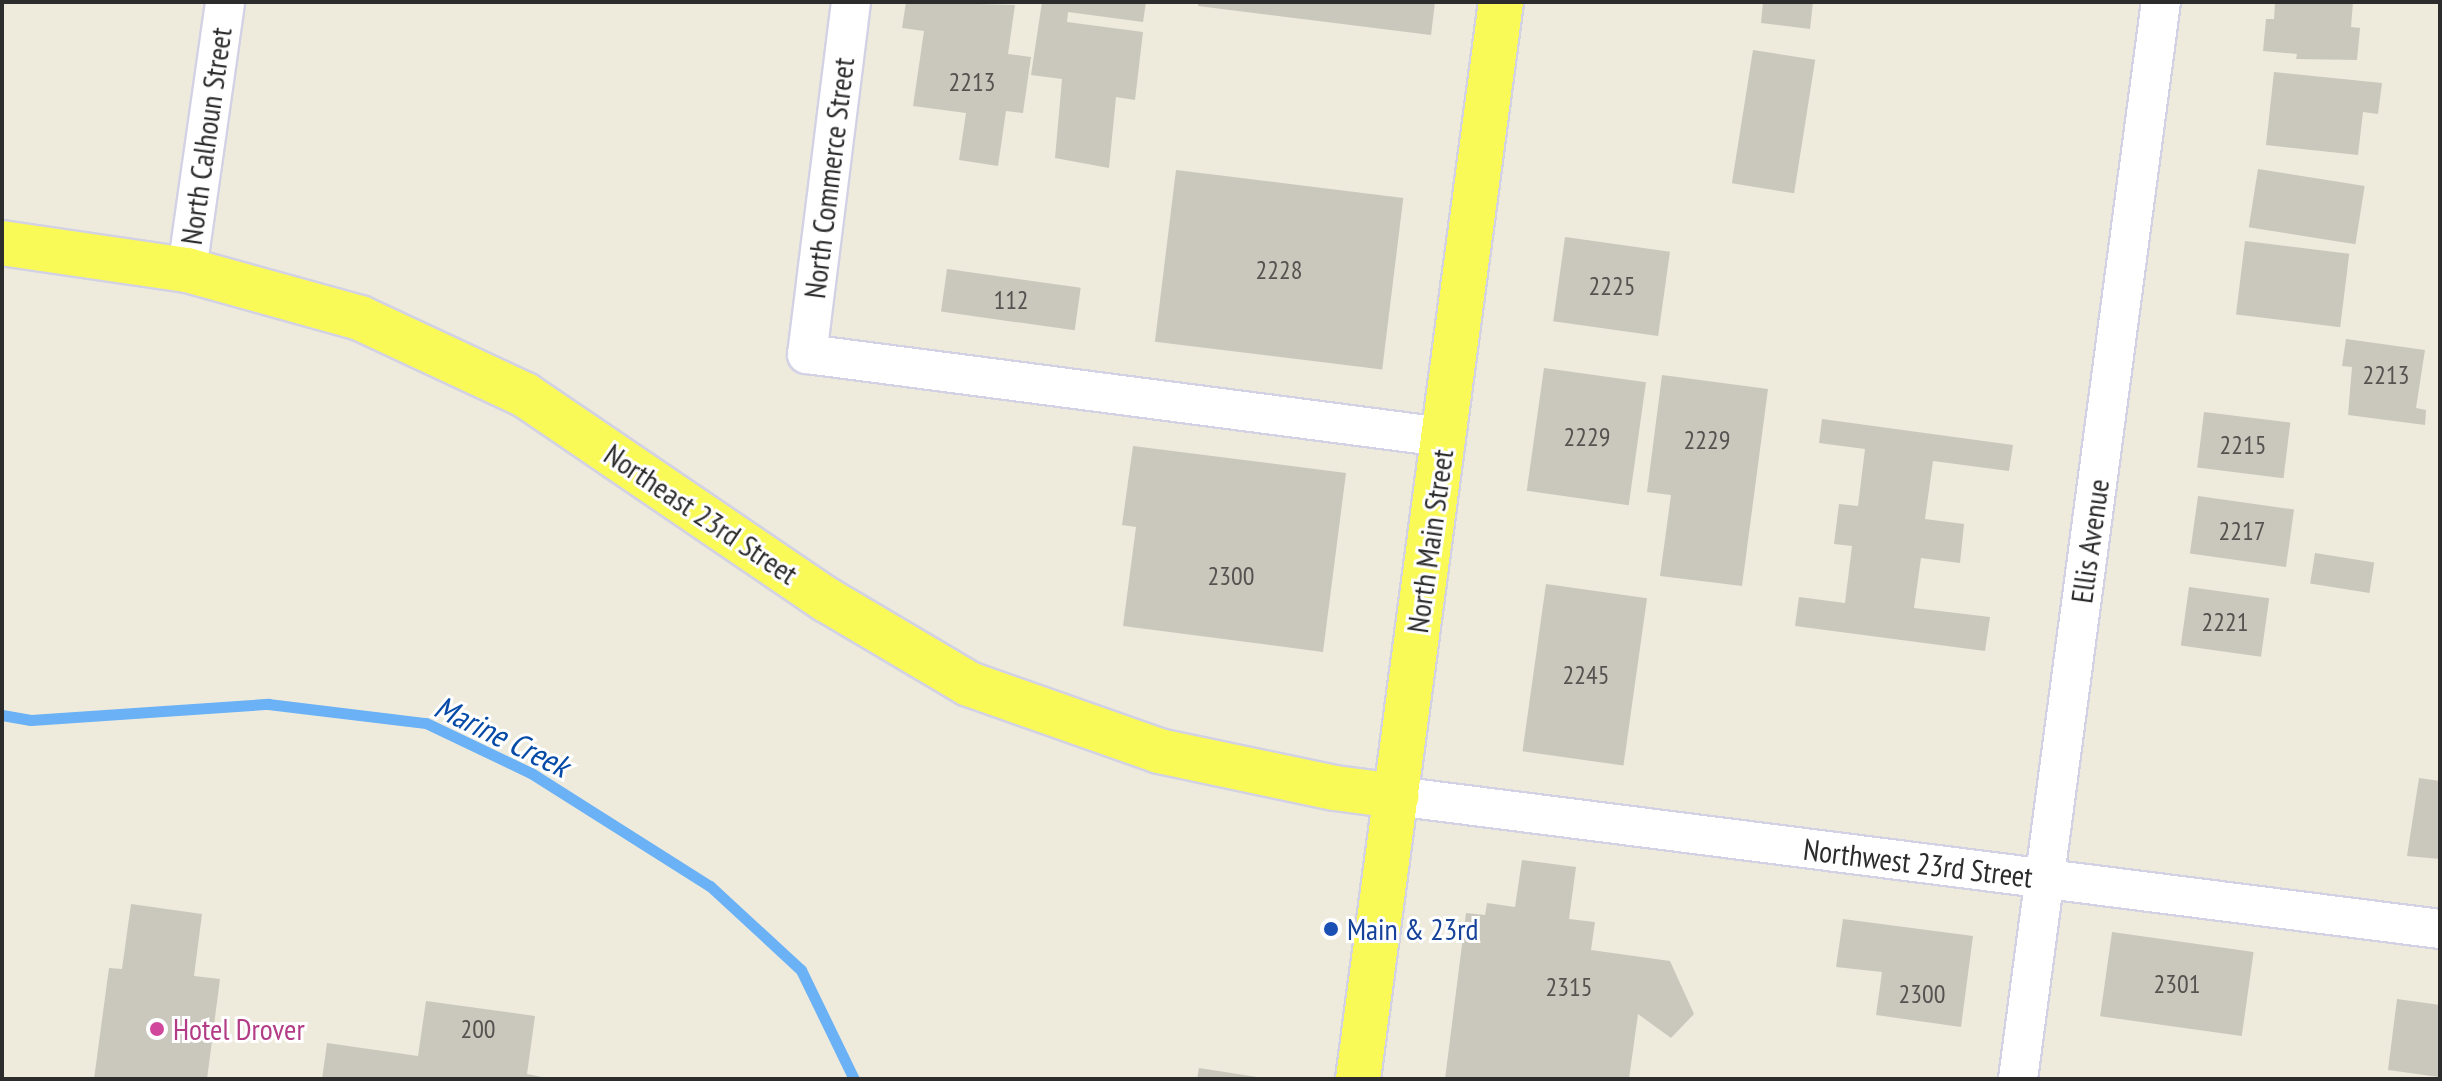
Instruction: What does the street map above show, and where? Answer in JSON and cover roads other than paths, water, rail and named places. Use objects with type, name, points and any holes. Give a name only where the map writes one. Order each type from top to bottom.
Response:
[{"type":"main road","name":"North Main Street","points":[[1358,1079],[1501,2]]},
{"type":"main road","name":"Northeast 23rd Street","points":[[2,243],[187,270],[360,318],[525,395],[827,600],[969,684],[1159,751],[1396,796]]},
{"type":"street","name":"North Calhoun Street","points":[[187,270],[225,2]]},
{"type":"street","name":"North Commerce Street","points":[[851,2],[807,354],[1443,437]]},
{"type":"street","name":"Ellis Avenue","points":[[2018,1079],[2161,2]]},
{"type":"street","name":"Northwest 23rd Street","points":[[1396,796],[2440,929]]},
{"type":"waterway","name":"Marine Creek","points":[[2,715],[31,720],[268,704],[426,723],[531,773],[710,886],[801,970],[854,1079]]},
{"type":"place","name":"Main & 23rd","points":[[1331,929]]},
{"type":"place","name":"Hotel Drover","points":[[157,1029]]}]
